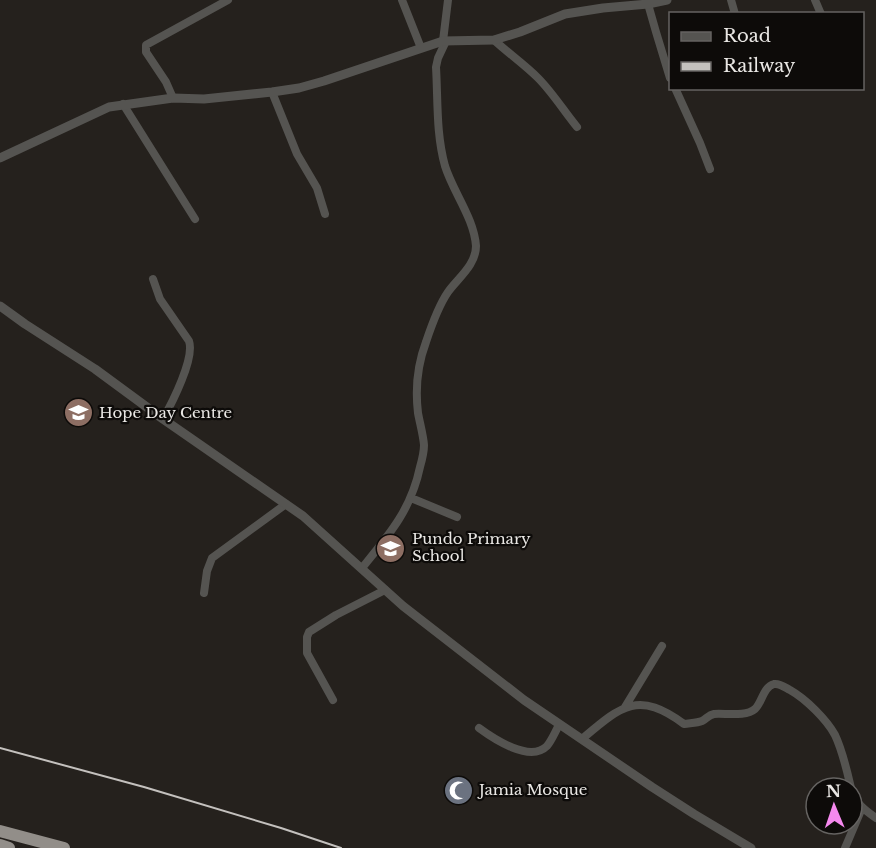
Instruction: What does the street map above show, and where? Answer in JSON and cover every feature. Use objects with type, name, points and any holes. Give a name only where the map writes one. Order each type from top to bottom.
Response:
[{"type":"highway","points":[[0,831],[64,848]]},
{"type":"highway","points":[[0,845],[9,848]]},
{"type":"street","points":[[173,98],[166,82],[146,52],[146,45],[228,0]]},
{"type":"street","points":[[402,0],[421,48]]},
{"type":"street","points":[[362,568],[395,527],[411,498],[424,447],[416,391],[420,359],[447,293],[462,276],[476,252],[472,230],[462,201],[446,169],[440,146],[436,66],[444,41],[448,0]]},
{"type":"street","points":[[0,158],[109,107],[173,98],[204,99],[299,88],[444,41],[494,40],[565,15],[667,0]]},
{"type":"street","points":[[648,4],[669,75]]},
{"type":"street","points":[[494,40],[540,80],[577,126]]},
{"type":"street","points":[[676,90],[710,169]]},
{"type":"street","points":[[272,92],[297,154],[317,188],[325,214]]},
{"type":"street","points":[[123,104],[195,219]]},
{"type":"street","points":[[153,279],[160,299],[189,342],[191,350],[171,405],[163,419]]},
{"type":"street","points":[[0,306],[95,369],[303,516],[412,613],[524,700],[652,787],[751,848]]},
{"type":"street","points":[[411,498],[457,517]]},
{"type":"street","points":[[204,593],[212,558],[286,504]]},
{"type":"street","points":[[333,700],[307,652],[306,637],[309,632],[336,615],[385,590]]},
{"type":"street","points":[[625,707],[662,646]]},
{"type":"street","points":[[582,739],[625,707],[647,705],[684,724],[695,723],[711,714],[740,714],[751,711],[755,709],[766,690],[774,684],[780,684],[807,701],[835,734],[848,776]]},
{"type":"street","points":[[478,728],[513,748],[527,752],[540,750],[547,746],[559,725]]},
{"type":"railway","points":[[0,748],[144,787],[341,848]]},
{"type":"place","name":"Hope Day Centre","points":[[78,413]]},
{"type":"place","name":"Pundo Primary School","points":[[391,548]]},
{"type":"place","name":"Jamia Mosque","points":[[458,790]]}]
